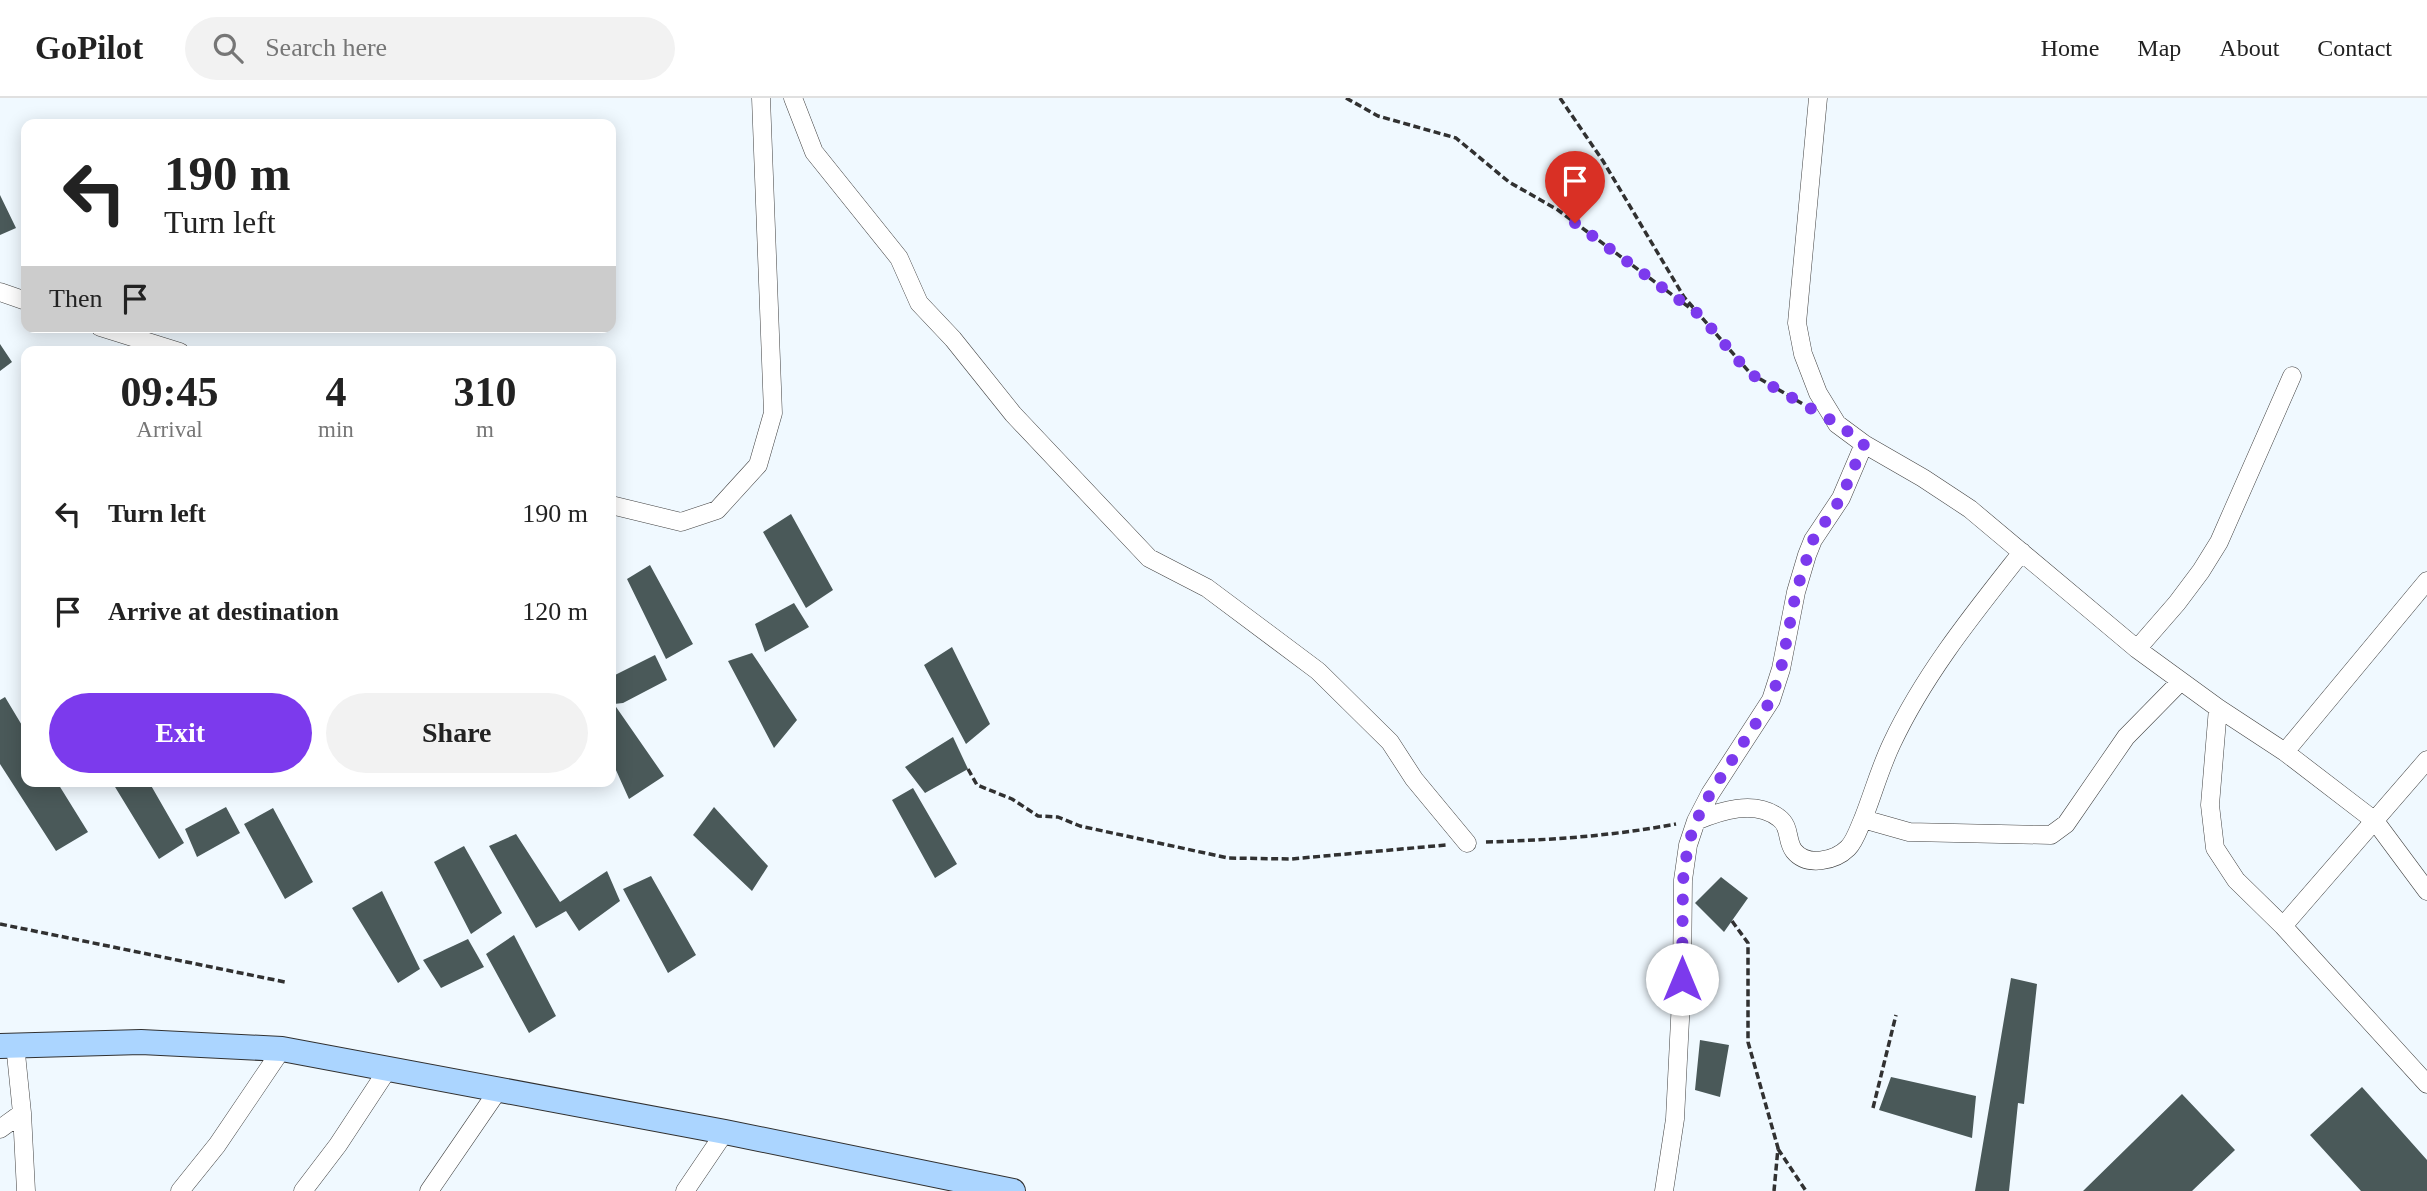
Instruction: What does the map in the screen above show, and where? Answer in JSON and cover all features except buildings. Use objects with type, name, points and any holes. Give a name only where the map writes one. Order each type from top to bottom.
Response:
[{"type":"main road","points":[[8,1045],[141,1042],[282,1049],[725,1132],[1013,1191]]},
{"type":"street","points":[[616,506],[681,522],[717,510],[758,465],[773,413],[761,98]]},
{"type":"street","points":[[793,98],[814,152],[899,258],[919,303],[953,339],[1013,414],[1149,558],[1207,588],[1318,671],[1390,742],[1414,779],[1467,843]]},
{"type":"street","points":[[1818,98],[1797,323],[1803,354],[1818,393],[1838,424],[1864,444],[1970,509],[2137,649],[2284,752],[2375,821],[2427,891]]},
{"type":"street","points":[[0,292],[21,299]]},
{"type":"street","points":[[119,333],[161,346]]},
{"type":"street","points":[[2137,649],[2177,603],[2219,542],[2292,376]]},
{"type":"street","points":[[1664,1191],[1675,1119],[1682,979],[1683,880],[1688,845],[1696,821],[1710,794],[1771,700],[1781,669],[1796,592],[1813,540],[1841,498],[1864,444]]},
{"type":"street","points":[[1696,821],[1720,811],[1740,808],[1765,810],[1779,818],[1786,826],[1796,854],[1807,860],[1815,861],[1846,850],[1863,819],[1891,745],[1918,695],[1955,637],[2022,552]]},
{"type":"street","points":[[2284,752],[2427,581]]},
{"type":"street","points":[[1863,819],[1909,832],[2050,835],[2066,824],[2126,737],[2181,681]]},
{"type":"street","points":[[2218,708],[2210,805],[2215,848],[2236,880],[2283,926],[2427,1084]]},
{"type":"street","points":[[2283,926],[2427,760]]},
{"type":"street","points":[[8,1045],[23,1113],[26,1191]]},
{"type":"street","points":[[180,1191],[217,1145],[282,1049]]},
{"type":"street","points":[[303,1191],[338,1145],[388,1069]]},
{"type":"street","points":[[429,1191],[499,1089]]},
{"type":"street","points":[[0,1129],[23,1113]]},
{"type":"street","points":[[685,1191],[725,1132]]},
{"type":"path","points":[[1346,98],[1378,116],[1456,138],[1508,182],[1558,210],[1701,316]]},
{"type":"path","points":[[1560,98],[1603,161],[1684,297],[1749,373],[1804,405]]},
{"type":"path","points":[[968,769],[977,785],[1012,799],[1038,816],[1058,817],[1080,826],[1228,858],[1291,859],[1467,843],[1556,840],[1618,834],[1696,821]]},
{"type":"path","points":[[1732,921],[1748,943],[1748,1042],[1778,1148],[1806,1191]]},
{"type":"path","points":[[0,924],[285,982]]},
{"type":"path","points":[[1873,1108],[1896,1015]]},
{"type":"path","points":[[1774,1191],[1778,1148]]},
{"type":"route","points":[[1575,223],[1608,250],[1701,316],[1749,373],[1838,424],[1864,444],[1841,498],[1813,540],[1796,592],[1781,669],[1771,700],[1710,794],[1696,821],[1688,845],[1683,880],[1682,979]]}]
